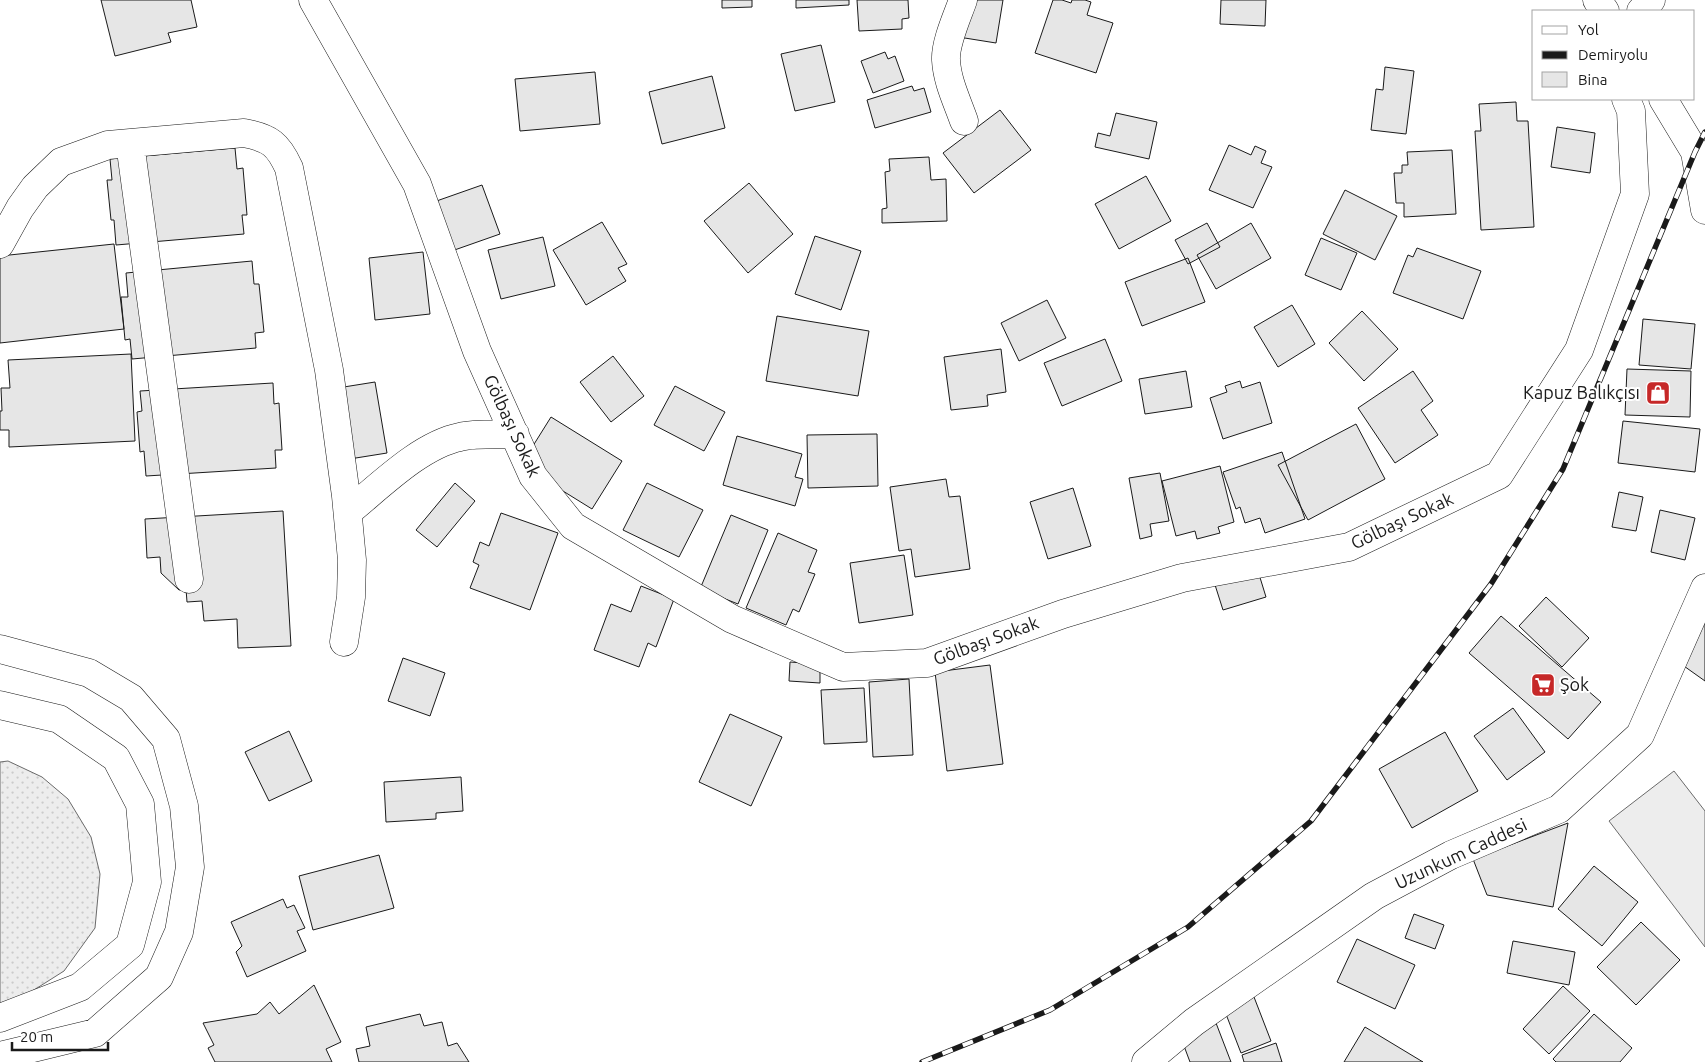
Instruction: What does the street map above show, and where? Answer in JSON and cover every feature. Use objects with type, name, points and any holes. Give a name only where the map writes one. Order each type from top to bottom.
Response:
[{"type":"main road","name":"Gölbaşı Sokak","points":[[313,0],[417,184],[477,351],[533,476],[573,526],[732,619],[843,668],[927,663],[1063,614],[1182,578],[1349,547],[1499,475],[1579,350],[1635,194],[1631,111],[1626,100]]},
{"type":"main road","points":[[963,0],[950,38],[946,58],[948,79],[964,120]]},
{"type":"main road","points":[[1642,10],[1651,0]]},
{"type":"main road","points":[[1664,100],[1695,152],[1705,210]]},
{"type":"main road","points":[[0,244],[20,208],[35,187],[61,162],[108,144],[244,133],[261,136],[282,153],[289,168],[329,370],[348,512],[352,560],[351,596],[344,642]]},
{"type":"main road","points":[[130,143],[189,579]]},
{"type":"main road","points":[[348,512],[431,447],[460,436],[514,434]]},
{"type":"main road","name":"Uzunkum Caddesi","points":[[1146,1062],[1194,1022],[1374,896],[1451,855],[1559,809],[1640,735],[1705,588]]},
{"type":"main road","points":[[0,649],[89,673],[131,698],[166,739],[184,806],[190,867],[179,932],[159,977],[95,1032],[0,1056]]},
{"type":"main road","points":[[0,705],[59,719],[116,758],[140,804],[147,882],[130,945],[80,987],[0,1018]]},
{"type":"shaded area","points":[[8,761],[42,777],[68,799],[91,837],[100,874],[95,928],[64,971],[26,995],[0,1004],[0,762]]},
{"type":"shaded area","points":[[1674,771],[1705,811],[1705,947],[1609,821]]},
{"type":"building","points":[[101,0],[191,0],[197,27],[168,33],[171,42],[115,56]]},
{"type":"building","points":[[722,0],[752,0],[752,7],[722,8]]},
{"type":"building","points":[[796,0],[849,0],[849,5],[796,8]]},
{"type":"building","points":[[857,0],[908,0],[909,18],[902,19],[902,29],[859,31]]},
{"type":"building","points":[[951,0],[1003,0],[996,43],[946,35]]},
{"type":"building","points":[[1053,0],[1071,3],[1072,0],[1091,2],[1087,15],[1113,23],[1096,73],[1035,53]]},
{"type":"building","points":[[1221,0],[1266,0],[1265,26],[1220,24]]},
{"type":"building","points":[[821,45],[835,102],[795,111],[781,54]]},
{"type":"building","points":[[885,52],[888,59],[895,56],[904,81],[873,93],[861,61]]},
{"type":"building","points":[[1385,67],[1414,71],[1406,134],[1371,130],[1376,89],[1383,90]]},
{"type":"building","points":[[595,72],[600,124],[520,131],[515,79]]},
{"type":"building","points":[[712,76],[725,128],[662,144],[649,92]]},
{"type":"building","points":[[912,86],[914,91],[924,88],[931,112],[875,128],[867,100]]},
{"type":"building","points":[[1516,102],[1517,121],[1528,121],[1534,227],[1481,230],[1475,131],[1481,131],[1479,104]]},
{"type":"building","points":[[1000,110],[1031,150],[974,193],[943,153]]},
{"type":"building","points":[[1116,113],[1157,122],[1149,159],[1095,147],[1098,133],[1110,136]]},
{"type":"building","points":[[1557,127],[1595,133],[1590,173],[1551,167]]},
{"type":"building","points":[[1229,145],[1251,155],[1255,146],[1266,151],[1261,163],[1272,167],[1253,208],[1209,190]]},
{"type":"building","points":[[235,148],[237,169],[243,168],[247,215],[242,215],[244,234],[116,245],[114,220],[111,220],[107,180],[112,180],[110,159]]},
{"type":"building","points":[[1452,150],[1456,214],[1404,217],[1404,203],[1396,203],[1394,173],[1402,173],[1402,165],[1408,165],[1407,152]]},
{"type":"building","points":[[929,157],[931,180],[946,179],[947,221],[882,223],[882,209],[887,208],[885,172],[890,171],[889,159]]},
{"type":"building","points":[[1146,176],[1171,221],[1119,249],[1095,204]]},
{"type":"building","points":[[749,183],[793,234],[748,273],[704,221]]},
{"type":"building","points":[[482,185],[500,234],[446,253],[428,204]]},
{"type":"building","points":[[1345,190],[1397,216],[1375,260],[1323,234]]},
{"type":"building","points":[[602,222],[627,264],[618,268],[626,281],[586,305],[553,250]]},
{"type":"building","points":[[1207,223],[1220,247],[1188,264],[1175,240]]},
{"type":"building","points":[[1251,223],[1271,258],[1216,289],[1197,255]]},
{"type":"building","points":[[815,236],[861,251],[841,310],[795,294]]},
{"type":"building","points":[[543,237],[555,286],[501,299],[488,250]]},
{"type":"building","points":[[1321,238],[1357,253],[1341,290],[1305,275]]},
{"type":"building","points":[[114,244],[124,329],[0,343],[0,256]]},
{"type":"building","points":[[1417,248],[1481,271],[1463,319],[1393,293],[1408,255],[1413,257]]},
{"type":"building","points":[[423,252],[430,314],[375,320],[369,258]]},
{"type":"building","points":[[1188,258],[1205,302],[1142,326],[1125,282]]},
{"type":"building","points":[[252,261],[254,284],[259,284],[264,332],[255,333],[256,348],[132,359],[130,339],[125,340],[121,297],[128,297],[126,273]]},
{"type":"building","points":[[1047,300],[1066,338],[1019,361],[1001,323]]},
{"type":"building","points":[[1292,305],[1315,344],[1278,367],[1254,327]]},
{"type":"building","points":[[1362,311],[1398,349],[1364,381],[1329,343]]},
{"type":"building","points":[[777,316],[869,331],[858,396],[766,381]]},
{"type":"building","points":[[1643,319],[1695,324],[1691,369],[1639,365]]},
{"type":"building","points":[[1105,339],[1122,381],[1062,406],[1044,363]]},
{"type":"building","points":[[1001,349],[1006,392],[987,395],[988,406],[951,410],[944,357]]},
{"type":"building","points":[[131,354],[135,441],[9,447],[9,430],[0,430],[0,411],[2,411],[1,388],[10,388],[8,360]]},
{"type":"building","points":[[613,356],[644,396],[611,422],[580,382]]},
{"type":"building","name":"Kapuz Balıkçısı","points":[[1627,369],[1691,371],[1690,417],[1625,415]]},
{"type":"building","points":[[1186,371],[1192,407],[1145,414],[1139,379]]},
{"type":"building","points":[[1413,371],[1433,401],[1421,410],[1438,435],[1395,463],[1358,408]]},
{"type":"building","points":[[1240,381],[1242,388],[1260,382],[1272,423],[1223,439],[1210,398],[1227,392],[1225,386]]},
{"type":"building","points":[[375,382],[387,453],[337,461],[325,390]]},
{"type":"building","points":[[273,383],[274,404],[279,403],[282,450],[275,450],[276,468],[146,476],[144,451],[140,452],[137,412],[142,411],[140,391]]},
{"type":"building","points":[[675,386],[725,412],[704,451],[654,425]]},
{"type":"building","points":[[551,417],[622,461],[592,509],[521,465]]},
{"type":"building","points":[[1623,421],[1700,429],[1695,472],[1618,463]]},
{"type":"building","points":[[1356,424],[1385,479],[1308,520],[1278,465]]},
{"type":"building","points":[[877,434],[878,486],[808,488],[807,435]]},
{"type":"building","points":[[737,436],[802,454],[795,477],[803,479],[795,506],[723,485]]},
{"type":"building","points":[[1282,452],[1305,519],[1265,533],[1260,518],[1245,523],[1240,507],[1236,509],[1223,472]]},
{"type":"building","points":[[1220,466],[1234,522],[1218,527],[1220,533],[1197,539],[1195,531],[1176,536],[1162,481]]},
{"type":"building","points":[[1160,473],[1169,521],[1150,524],[1152,536],[1140,539],[1129,478]]},
{"type":"building","points":[[946,479],[949,497],[960,496],[970,569],[915,577],[911,549],[899,551],[890,487]]},
{"type":"building","points":[[455,483],[475,501],[437,547],[416,530]]},
{"type":"building","points":[[647,483],[703,510],[679,557],[623,530]]},
{"type":"building","points":[[1073,488],[1091,546],[1048,559],[1030,502]]},
{"type":"building","points":[[1619,492],[1643,497],[1636,531],[1612,527]]},
{"type":"building","points":[[1660,510],[1695,518],[1685,560],[1651,552]]},
{"type":"building","points":[[283,511],[291,646],[238,648],[237,619],[204,621],[202,601],[187,602],[186,589],[179,590],[161,573],[160,557],[147,558],[145,519]]},
{"type":"building","points":[[501,513],[558,533],[530,610],[470,588],[479,565],[473,562],[480,542],[489,546]]},
{"type":"building","points":[[731,515],[768,530],[738,604],[700,589]]},
{"type":"building","points":[[778,533],[817,550],[808,572],[815,574],[799,612],[793,609],[786,625],[746,608]]},
{"type":"building","points":[[904,555],[913,615],[859,623],[850,563]]},
{"type":"building","points":[[1254,558],[1266,597],[1223,610],[1209,566]]},
{"type":"building","points":[[641,586],[674,599],[656,647],[648,643],[639,667],[594,650],[611,604],[631,612]]},
{"type":"building","points":[[1546,597],[1589,638],[1562,667],[1519,626]]},
{"type":"building","name":"Şok","points":[[1501,616],[1601,702],[1568,739],[1469,653]]},
{"type":"building","points":[[1701,621],[1705,624],[1705,681],[1674,659]]},
{"type":"building","points":[[805,648],[836,649],[835,672],[820,671],[820,683],[789,681],[790,662],[804,663]]},
{"type":"building","points":[[403,658],[445,673],[430,716],[388,701]]},
{"type":"building","points":[[990,665],[1003,764],[947,771],[935,672]]},
{"type":"building","points":[[909,679],[913,755],[873,757],[869,682]]},
{"type":"building","points":[[864,688],[867,742],[824,744],[821,690]]},
{"type":"building","points":[[1513,708],[1545,752],[1507,780],[1474,736]]},
{"type":"building","points":[[730,714],[782,737],[751,806],[699,782]]},
{"type":"building","points":[[289,731],[312,781],[269,801],[245,752]]},
{"type":"building","points":[[1445,732],[1478,791],[1412,828],[1379,769]]},
{"type":"building","points":[[461,777],[463,811],[436,813],[436,819],[386,822],[384,782]]},
{"type":"building","points":[[1568,823],[1553,907],[1487,895],[1473,859]]},
{"type":"building","points":[[379,855],[394,908],[313,930],[299,876]]},
{"type":"building","points":[[1594,866],[1638,902],[1602,946],[1558,909]]},
{"type":"building","points":[[283,899],[287,908],[294,905],[305,928],[297,931],[306,951],[247,977],[236,952],[242,946],[231,922]]},
{"type":"building","points":[[1414,914],[1444,925],[1435,949],[1405,938]]},
{"type":"building","points":[[1641,922],[1680,960],[1636,1005],[1597,967]]},
{"type":"building","points":[[1357,939],[1415,965],[1395,1009],[1337,982]]},
{"type":"building","points":[[1513,941],[1575,952],[1569,985],[1507,973]]},
{"type":"building","points":[[314,985],[341,1042],[326,1049],[332,1062],[215,1062],[208,1048],[214,1045],[203,1023],[257,1014],[270,1002],[279,1014]]},
{"type":"building","points":[[1563,986],[1590,1011],[1549,1054],[1523,1029]]},
{"type":"building","points":[[1254,997],[1271,1041],[1241,1053],[1224,1009]]},
{"type":"building","points":[[420,1014],[424,1026],[442,1022],[448,1046],[457,1043],[469,1062],[359,1062],[356,1049],[370,1046],[366,1027]]},
{"type":"building","points":[[1594,1014],[1632,1048],[1620,1062],[1556,1062],[1553,1059]]},
{"type":"building","points":[[1216,1023],[1231,1062],[1190,1062],[1181,1038]]},
{"type":"building","points":[[1365,1027],[1423,1062],[1344,1062]]},
{"type":"building","points":[[1276,1043],[1282,1062],[1244,1062],[1242,1055]]},
{"type":"railway","points":[[922,1062],[1050,1010],[1188,927],[1311,821],[1491,584],[1563,469],[1705,132]]},
{"type":"place","name":"Kapuz Balıkçısı","points":[[1658,393]]},
{"type":"place","name":"Şok","points":[[1543,685]]}]
